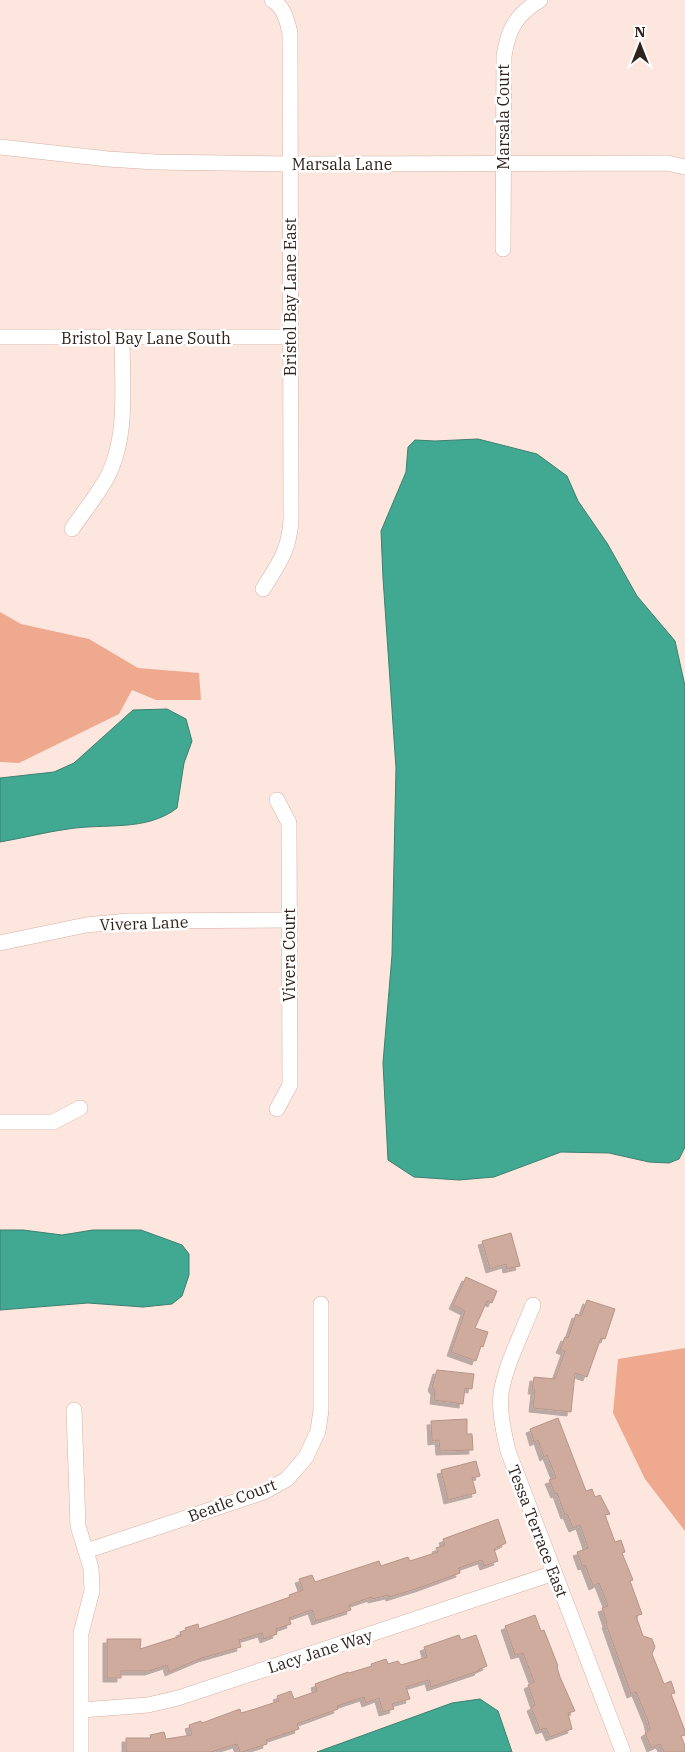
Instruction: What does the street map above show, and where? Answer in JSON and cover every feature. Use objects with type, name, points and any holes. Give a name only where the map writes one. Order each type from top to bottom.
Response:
[{"type":"street","name":"Marsala Court","points":[[503,249],[504,56],[506,39],[513,24],[525,10],[540,0]]},
{"type":"street","name":"Bristol Bay Lane East","points":[[263,589],[284,555],[290,539],[291,520],[290,33],[286,15],[274,1]]},
{"type":"street","name":"Marsala Lane","points":[[0,147],[154,162],[667,164],[685,168]]},
{"type":"street","name":"Bristol Bay Lane South","points":[[0,337],[291,338]]},
{"type":"street","points":[[72,529],[105,481],[116,456],[121,430],[122,338]]},
{"type":"street","name":"Vivera Court","points":[[277,800],[289,823],[290,1085],[277,1109]]},
{"type":"street","name":"Vivera Lane","points":[[0,943],[86,925],[119,922],[289,920]]},
{"type":"street","points":[[0,1122],[53,1122],[80,1108]]},
{"type":"street","name":"Beatle Court","points":[[86,1551],[264,1492],[287,1478],[306,1457],[318,1431],[321,1410],[321,1304]]},
{"type":"street","name":"Tessa Terrace East","points":[[533,1305],[507,1370],[501,1395],[502,1424],[508,1451],[623,1752]]},
{"type":"street","points":[[74,1410],[78,1526],[91,1568],[92,1591],[81,1633],[81,1752]]},
{"type":"street","name":"Lacy Jane Way","points":[[82,1710],[148,1706],[178,1698],[554,1573]]},
{"type":"shaded area","points":[[0,612],[21,624],[89,639],[138,668],[199,673],[201,700],[156,700],[132,690],[119,714],[19,763],[0,762]]},
{"type":"shaded area","points":[[685,1348],[685,1531],[645,1479],[613,1413],[618,1359]]},
{"type":"water","points":[[478,439],[537,454],[567,476],[578,501],[607,543],[637,596],[675,641],[685,686],[685,1147],[679,1159],[669,1163],[649,1162],[609,1153],[561,1152],[494,1177],[459,1180],[414,1177],[388,1160],[383,1063],[392,955],[396,768],[381,531],[406,472],[408,447],[415,440]]},
{"type":"water","points":[[167,709],[186,719],[192,741],[184,763],[177,808],[165,816],[139,824],[82,827],[0,842],[0,778],[54,772],[74,763],[133,710]]},
{"type":"water","points":[[0,1230],[23,1230],[62,1235],[93,1230],[141,1230],[182,1245],[189,1254],[189,1275],[182,1296],[172,1304],[143,1307],[88,1303],[0,1310]]},
{"type":"water","points":[[480,1699],[498,1711],[512,1752],[317,1752],[452,1703]]},
{"type":"building","points":[[511,1233],[520,1266],[507,1269],[506,1264],[490,1269],[482,1241]]},
{"type":"building","points":[[466,1277],[497,1291],[492,1303],[487,1301],[475,1328],[488,1332],[476,1361],[451,1352],[465,1311],[453,1305]]},
{"type":"building","points":[[587,1300],[615,1309],[605,1339],[601,1338],[587,1377],[575,1373],[571,1412],[533,1408],[535,1390],[532,1390],[534,1377],[555,1379],[565,1351],[560,1349],[565,1337],[568,1338],[576,1314],[581,1316]]},
{"type":"building","points":[[437,1370],[474,1374],[472,1389],[465,1388],[463,1404],[434,1400],[435,1391],[432,1387]]},
{"type":"building","points":[[558,1418],[586,1491],[592,1489],[595,1497],[600,1495],[610,1514],[605,1515],[615,1542],[621,1540],[625,1552],[622,1553],[633,1580],[630,1581],[642,1614],[636,1616],[643,1636],[652,1639],[655,1647],[652,1654],[664,1684],[671,1681],[675,1693],[671,1694],[685,1731],[685,1735],[681,1736],[685,1752],[664,1752],[660,1744],[651,1748],[645,1733],[650,1730],[648,1721],[636,1692],[631,1694],[606,1624],[602,1608],[608,1606],[599,1583],[593,1586],[585,1565],[582,1566],[577,1552],[588,1548],[580,1525],[573,1528],[567,1514],[565,1515],[557,1493],[555,1494],[549,1480],[556,1478],[547,1455],[544,1457],[538,1440],[534,1442],[530,1429]]},
{"type":"building","points":[[467,1419],[467,1434],[472,1434],[473,1450],[440,1451],[439,1440],[432,1441],[431,1421]]},
{"type":"building","points":[[476,1461],[480,1476],[472,1478],[476,1493],[448,1500],[441,1470]]},
{"type":"building","points":[[498,1519],[506,1543],[494,1549],[498,1561],[484,1566],[482,1560],[459,1568],[460,1573],[422,1587],[390,1597],[389,1595],[372,1599],[372,1597],[349,1605],[351,1610],[316,1621],[312,1610],[289,1618],[291,1624],[276,1629],[277,1634],[264,1639],[262,1633],[239,1640],[241,1647],[202,1658],[169,1672],[167,1665],[149,1671],[121,1671],[121,1678],[107,1678],[107,1639],[141,1639],[140,1649],[181,1636],[180,1632],[186,1630],[185,1628],[198,1624],[199,1629],[290,1597],[289,1595],[303,1590],[299,1579],[312,1575],[315,1582],[379,1561],[381,1566],[408,1557],[410,1561],[438,1552],[436,1548],[445,1545],[443,1539]]},
{"type":"building","points":[[535,1615],[541,1631],[544,1630],[558,1666],[560,1677],[575,1711],[568,1713],[572,1729],[550,1737],[546,1728],[540,1730],[531,1707],[535,1705],[528,1685],[534,1682],[523,1653],[515,1655],[505,1626]]},
{"type":"building","points":[[459,1635],[461,1640],[476,1635],[487,1666],[479,1671],[431,1687],[429,1680],[406,1687],[410,1699],[392,1704],[394,1709],[383,1712],[379,1698],[366,1703],[364,1697],[337,1706],[338,1709],[297,1724],[299,1729],[266,1740],[267,1744],[242,1752],[240,1752],[237,1744],[211,1752],[126,1752],[126,1738],[151,1738],[150,1735],[164,1732],[166,1739],[192,1735],[189,1725],[201,1721],[202,1723],[240,1709],[241,1713],[279,1701],[277,1696],[291,1691],[294,1699],[317,1691],[315,1684],[348,1672],[372,1666],[371,1664],[386,1659],[388,1664],[398,1661],[401,1665],[427,1657],[424,1647]]}]
